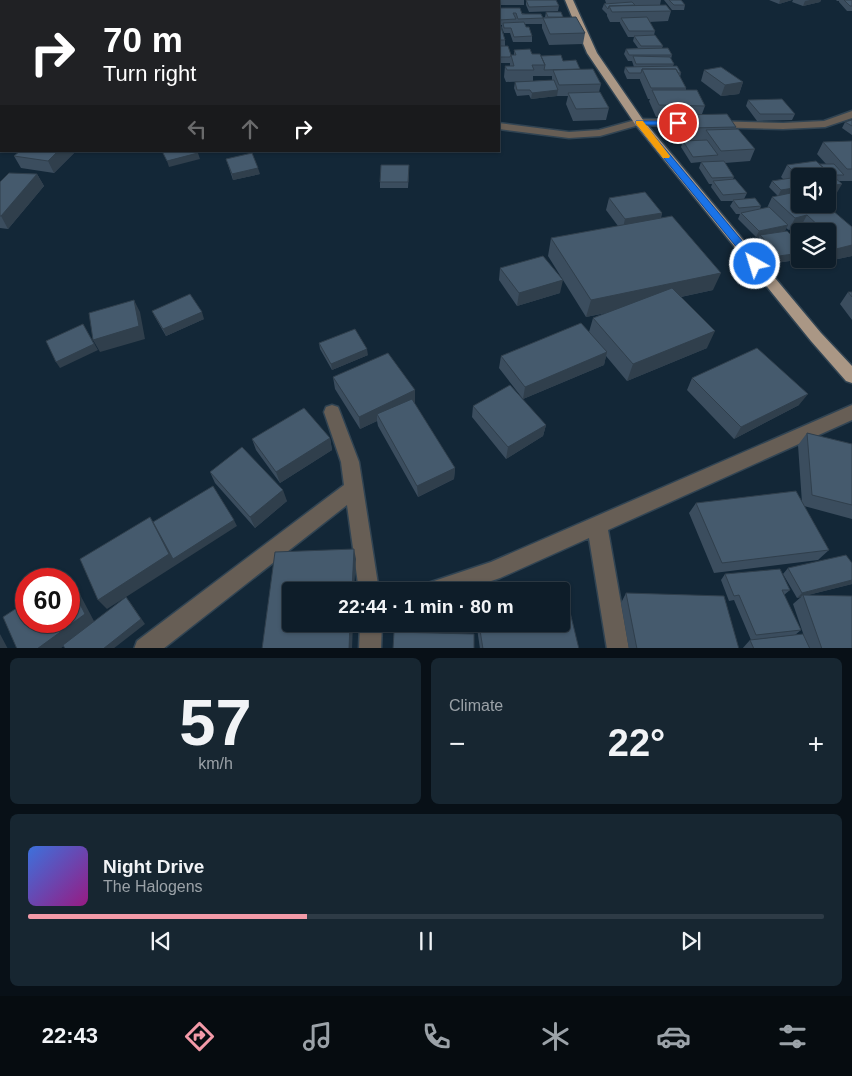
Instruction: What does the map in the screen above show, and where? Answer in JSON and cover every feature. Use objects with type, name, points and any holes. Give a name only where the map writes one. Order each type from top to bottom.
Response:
[{"type":"main road","points":[[569,0],[592,54],[639,122],[816,337],[852,377]]},
{"type":"street","points":[[500,126],[570,135],[600,133],[639,122],[783,126],[825,124],[852,114]]},
{"type":"street","points":[[332,412],[350,462],[368,582]]},
{"type":"street","points":[[461,582],[493,572],[852,412]]},
{"type":"street","points":[[145,648],[355,488]]},
{"type":"street","points":[[597,525],[618,648]]},
{"type":"street","points":[[370,648],[371,632]]},
{"type":"building","points":[[526,0],[556,0],[559,6],[529,7]]},
{"type":"building","points":[[669,0],[681,0],[685,5],[674,5]]},
{"type":"building","points":[[844,0],[852,0],[852,6],[850,6]]},
{"type":"building","points":[[632,2],[635,5],[609,6],[608,9],[604,4]]},
{"type":"building","points":[[666,5],[671,11],[612,12],[609,6]]},
{"type":"building","points":[[500,8],[520,8],[522,14],[541,14],[543,18],[518,19],[516,13],[513,13],[516,19],[500,20]]},
{"type":"building","points":[[546,12],[561,12],[563,17],[548,17]]},
{"type":"building","points":[[576,17],[585,33],[550,34],[543,18]]},
{"type":"building","points":[[647,17],[655,31],[629,31],[621,18]]},
{"type":"building","points":[[524,22],[526,27],[529,27],[532,36],[514,37],[511,28],[504,28],[503,23]]},
{"type":"building","points":[[500,24],[505,40],[500,40]]},
{"type":"building","points":[[655,35],[663,46],[641,46],[634,36]]},
{"type":"building","points":[[500,46],[508,46],[510,57],[500,57]]},
{"type":"building","points":[[668,48],[672,55],[629,55],[626,49]]},
{"type":"building","points":[[530,49],[532,54],[540,54],[545,65],[532,65],[534,70],[507,70],[505,66],[514,66],[511,55],[516,55],[514,50]]},
{"type":"building","points":[[561,55],[563,61],[576,60],[580,69],[544,70],[545,65],[541,56]]},
{"type":"building","points":[[633,56],[670,57],[674,64],[636,64]]},
{"type":"building","points":[[677,66],[681,73],[678,73],[676,69],[642,69],[641,73],[629,73],[625,67]]},
{"type":"building","points":[[721,67],[743,82],[725,85],[704,70]]},
{"type":"building","points":[[593,69],[601,84],[559,85],[553,70]]},
{"type":"building","points":[[642,69],[676,69],[686,88],[651,88]]},
{"type":"building","points":[[554,80],[558,90],[532,93],[530,90],[517,90],[515,82]]},
{"type":"building","points":[[652,90],[697,90],[705,106],[659,105]]},
{"type":"building","points":[[600,92],[609,108],[576,109],[568,93]]},
{"type":"building","points":[[782,99],[795,114],[760,114],[748,100]]},
{"type":"building","points":[[727,114],[736,127],[689,128],[681,115]]},
{"type":"building","points":[[852,120],[852,126],[845,122]]},
{"type":"building","points":[[738,129],[755,149],[721,151],[706,130]]},
{"type":"building","points":[[707,140],[718,155],[693,157],[683,141]]},
{"type":"building","points":[[852,141],[852,169],[847,169],[823,142]]},
{"type":"building","points":[[19,152],[57,152],[48,161],[14,156]]},
{"type":"building","points":[[162,152],[198,152],[198,153],[167,161]]},
{"type":"building","points":[[252,153],[258,168],[232,174],[226,159]]},
{"type":"building","points":[[724,161],[734,177],[712,178],[701,162]]},
{"type":"building","points":[[816,161],[824,168],[791,169],[787,165]]},
{"type":"building","points":[[819,164],[834,164],[844,175],[836,175],[836,168],[824,168]]},
{"type":"building","points":[[381,165],[409,165],[408,182],[380,182]]},
{"type":"building","points":[[9,173],[37,174],[0,216],[0,182]]},
{"type":"building","points":[[791,178],[791,188],[781,190],[772,181]]},
{"type":"building","points":[[735,179],[747,193],[723,195],[713,181]]},
{"type":"building","points":[[836,179],[842,184],[836,185]]},
{"type":"building","points":[[645,192],[662,213],[625,219],[609,198]]},
{"type":"building","points":[[791,193],[791,213],[836,213],[852,227],[852,245],[836,249],[836,223],[816,223],[807,215],[795,218],[772,197]]},
{"type":"building","points":[[755,198],[761,206],[739,208],[733,200]]},
{"type":"building","points":[[769,207],[788,225],[759,231],[741,213]]},
{"type":"building","points":[[672,216],[721,273],[591,300],[551,238]]},
{"type":"building","points":[[787,231],[791,235],[791,254],[779,256],[760,235]]},
{"type":"building","points":[[543,256],[563,280],[519,293],[500,268]]},
{"type":"building","points":[[672,288],[715,331],[633,364],[593,318]]},
{"type":"building","points":[[190,294],[202,312],[163,329],[152,311]]},
{"type":"building","points":[[134,300],[139,326],[93,340],[89,313]]},
{"type":"building","points":[[581,323],[607,352],[525,387],[501,356]]},
{"type":"building","points":[[83,324],[94,344],[56,362],[46,341]]},
{"type":"building","points":[[355,329],[367,349],[331,364],[319,343]]},
{"type":"building","points":[[757,348],[808,394],[741,427],[692,378]]},
{"type":"building","points":[[388,353],[415,390],[359,417],[333,377]]},
{"type":"building","points":[[510,385],[546,425],[508,447],[473,406]]},
{"type":"building","points":[[412,399],[455,468],[417,486],[377,414]]},
{"type":"building","points":[[304,408],[330,438],[276,472],[252,439]]},
{"type":"building","points":[[807,433],[852,444],[852,505],[812,495]]},
{"type":"building","points":[[242,447],[283,490],[250,517],[210,472]]},
{"type":"building","points":[[213,486],[234,520],[173,559],[153,522]]},
{"type":"building","points":[[796,491],[829,550],[722,563],[696,503]]},
{"type":"building","points":[[150,517],[169,554],[98,600],[80,559]]},
{"type":"building","points":[[354,549],[352,582],[282,582],[282,632],[350,632],[349,648],[262,648],[275,552]]},
{"type":"building","points":[[846,555],[852,563],[852,580],[802,593],[788,568]]},
{"type":"building","points":[[780,569],[790,590],[782,590],[801,630],[756,635],[739,595],[734,596],[725,574]]},
{"type":"building","points":[[626,593],[724,596],[739,648],[637,648]]},
{"type":"building","points":[[803,595],[852,596],[852,648],[822,648]]},
{"type":"building","points":[[126,597],[141,619],[104,648],[64,648],[63,645]]},
{"type":"building","points":[[80,604],[85,614],[80,618]]},
{"type":"building","points":[[15,609],[15,633],[59,633],[38,648],[17,648],[3,617]]},
{"type":"building","points":[[570,612],[579,648],[483,648],[480,632],[570,632]]},
{"type":"building","points":[[394,632],[474,634],[474,648],[393,648]]},
{"type":"building","points":[[803,634],[810,648],[754,648],[750,640]]},
{"type":"slow traffic","points":[[641,122],[639,122],[666,156]]},
{"type":"route","points":[[678,123],[639,122],[755,264]]}]
